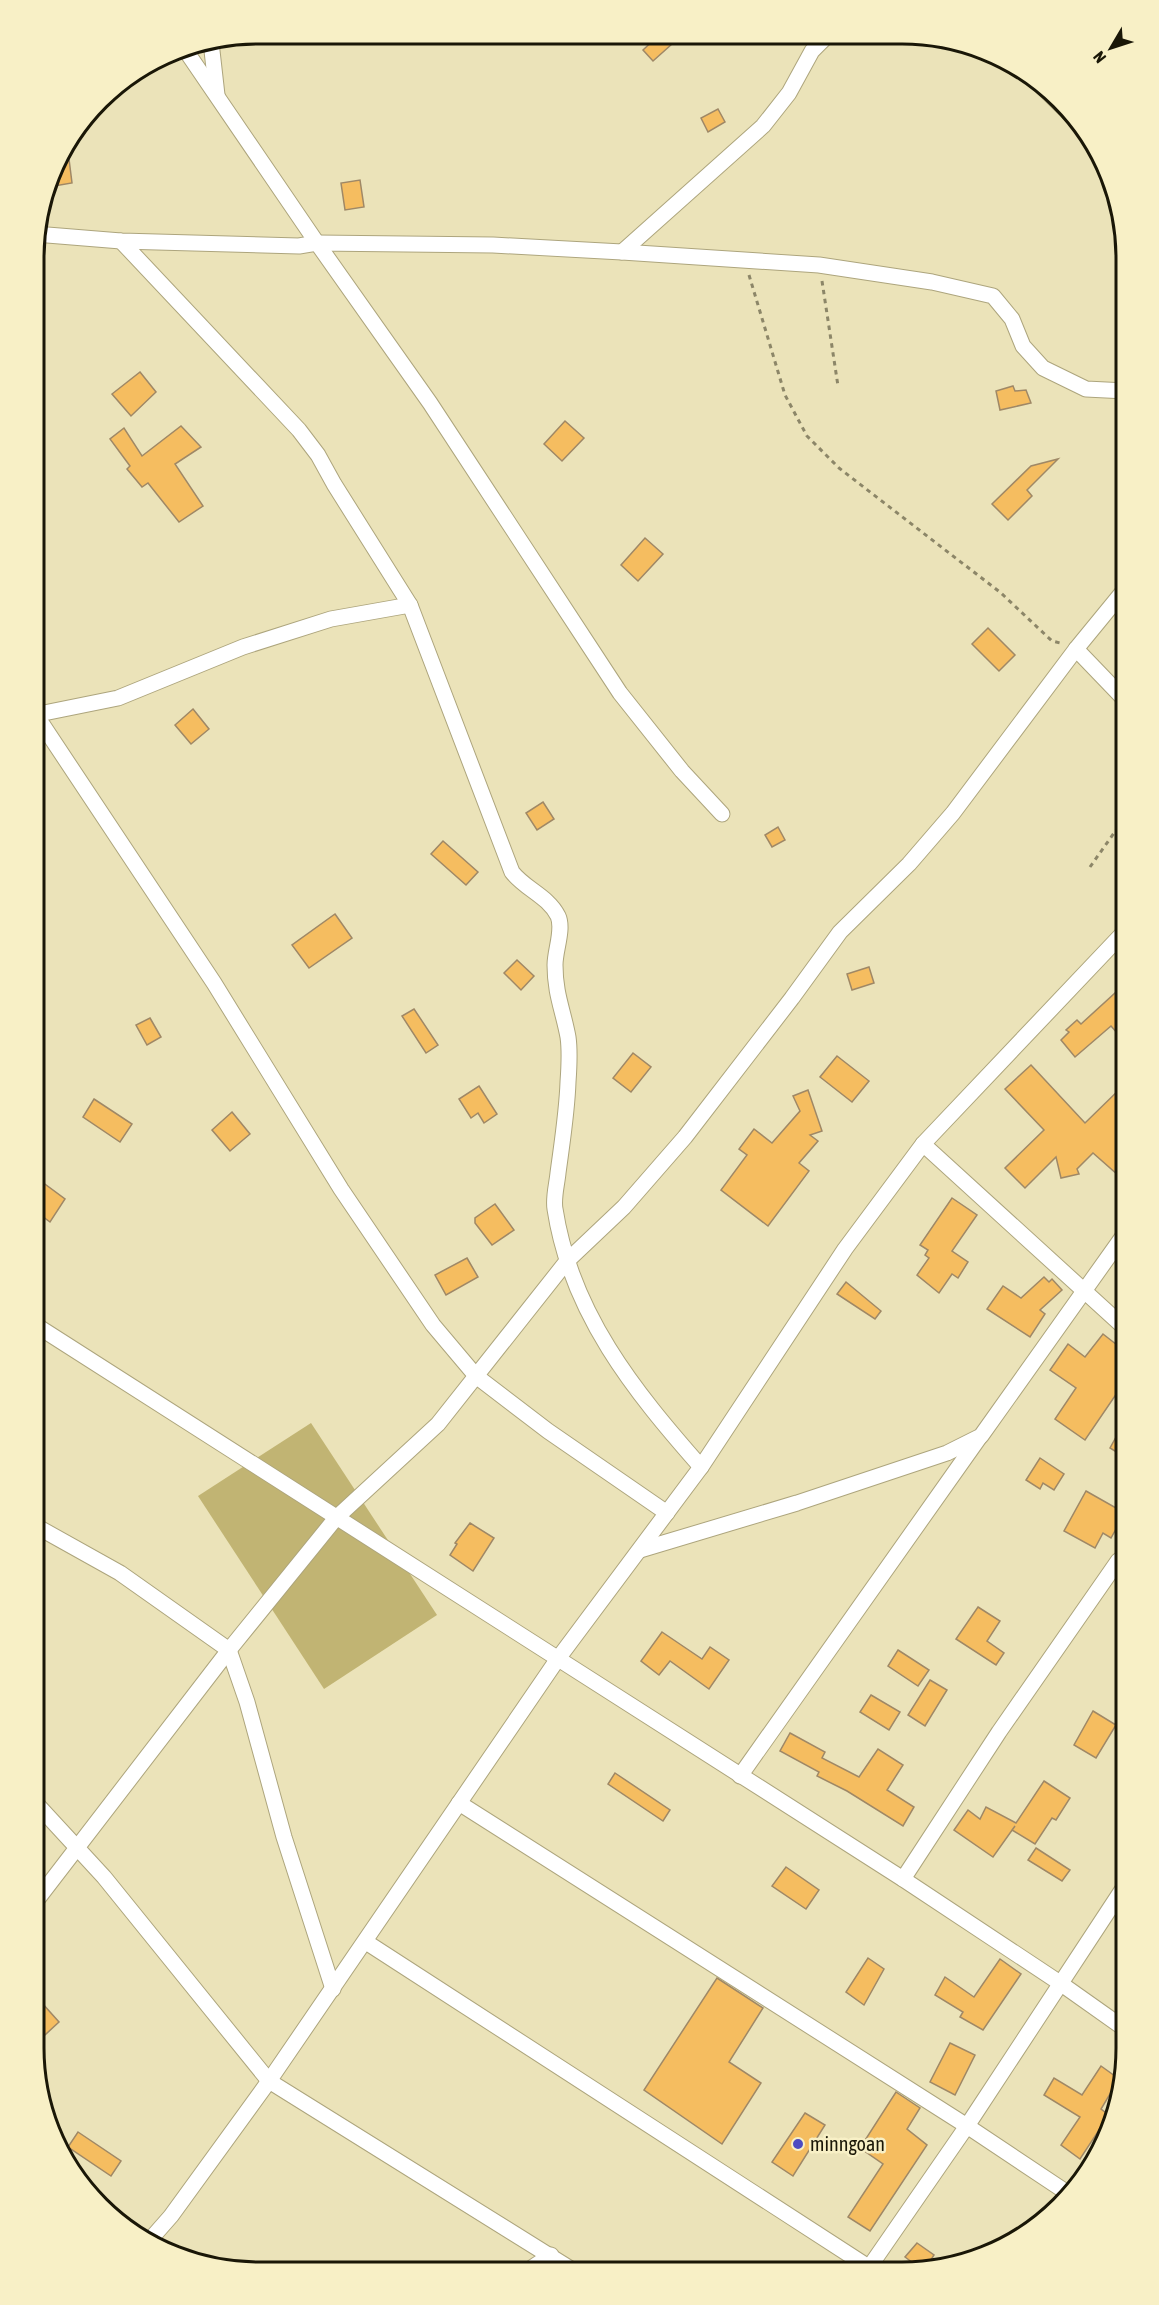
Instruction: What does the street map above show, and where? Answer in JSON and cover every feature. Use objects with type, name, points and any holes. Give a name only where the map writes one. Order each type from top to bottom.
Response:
[{"type":"street","points":[[622,252],[763,126],[789,93],[812,51],[819,44]]},
{"type":"street","points":[[211,49],[217,98]]},
{"type":"street","points":[[189,55],[430,403],[620,693],[682,771],[722,814]]},
{"type":"street","points":[[46,228],[63,237]]},
{"type":"street","points":[[45,235],[121,241],[299,246],[317,243],[493,245],[819,265],[932,282],[993,296],[1012,319],[1023,346],[1042,368],[1086,389],[1116,390]]},
{"type":"street","points":[[121,241],[299,430],[318,455],[411,605],[512,872],[519,880],[549,902],[560,923],[555,963],[556,995],[568,1039],[568,1084],[555,1207],[567,1261],[581,1297],[612,1355],[648,1407],[701,1467]]},
{"type":"street","points":[[44,1891],[229,1650],[336,1518],[438,1424],[567,1261],[624,1207],[684,1137],[840,932],[909,864],[953,813],[1076,649],[1116,600]]},
{"type":"street","points":[[44,712],[118,698],[243,647],[331,619],[411,605]]},
{"type":"street","points":[[1076,649],[1116,691]]},
{"type":"street","points":[[44,728],[214,983],[341,1189],[433,1325],[476,1376],[548,1431],[667,1513]]},
{"type":"street","points":[[154,2235],[171,2216],[269,2081],[557,1660],[701,1467],[844,1249],[922,1144],[1116,940]]},
{"type":"street","points":[[922,1144],[1116,1320]]},
{"type":"street","points":[[740,1776],[1116,1245]]},
{"type":"street","points":[[44,1330],[903,1879],[1060,1983],[1116,2023]]},
{"type":"street","points":[[640,1550],[808,1500],[947,1452],[981,1436]]},
{"type":"street","points":[[44,1531],[120,1573],[229,1650],[247,1702],[284,1837],[333,1989]]},
{"type":"street","points":[[903,1879],[999,1732],[1116,1565]]},
{"type":"street","points":[[459,1803],[1061,2189]]},
{"type":"street","points":[[44,1811],[79,1847],[150,1932],[269,2081],[561,2262]]},
{"type":"street","points":[[876,2262],[1116,1899]]},
{"type":"street","points":[[366,1942],[856,2262]]},
{"type":"street","points":[[540,2262],[551,2255]]},
{"type":"path","points":[[744,261],[785,395],[807,436],[839,468],[1000,593],[1052,641],[1076,649]]},
{"type":"path","points":[[819,265],[838,386]]},
{"type":"path","points":[[1090,867],[1116,830]]},
{"type":"shaded area","points":[[311,1423],[437,1615],[324,1689],[198,1496]]},
{"type":"building","points":[[649,44],[672,44],[653,61],[643,50]]},
{"type":"building","points":[[718,109],[725,122],[708,132],[701,118]]},
{"type":"building","points":[[68,159],[72,183],[56,186],[60,176]]},
{"type":"building","points":[[360,180],[364,207],[345,210],[341,183]]},
{"type":"building","points":[[140,372],[156,392],[131,416],[112,394]]},
{"type":"building","points":[[1013,386],[1015,391],[1026,390],[1031,403],[1000,410],[996,391]]},
{"type":"building","points":[[565,421],[584,438],[562,461],[544,444]]},
{"type":"building","points":[[181,426],[201,447],[175,464],[203,506],[179,522],[148,483],[142,487],[127,469],[130,466],[110,439],[124,428],[142,456]]},
{"type":"building","points":[[1058,459],[1027,490],[1032,496],[1008,520],[992,504],[1031,466]]},
{"type":"building","points":[[645,538],[663,554],[638,581],[621,565]]},
{"type":"building","points":[[988,628],[1015,655],[999,671],[972,644]]},
{"type":"building","points":[[193,709],[209,729],[191,744],[175,725]]},
{"type":"building","points":[[543,802],[554,819],[537,830],[526,813]]},
{"type":"building","points":[[778,827],[785,840],[772,847],[765,835]]},
{"type":"building","points":[[443,841],[478,872],[466,885],[431,854]]},
{"type":"building","points":[[335,914],[352,938],[309,968],[292,945]]},
{"type":"building","points":[[517,960],[534,976],[521,990],[504,973]]},
{"type":"building","points":[[869,967],[874,983],[852,990],[847,974]]},
{"type":"building","points":[[1116,992],[1116,1032],[1111,1026],[1075,1057],[1061,1040],[1069,1032],[1066,1030],[1077,1020],[1081,1024]]},
{"type":"building","points":[[414,1009],[438,1045],[426,1053],[402,1016]]},
{"type":"building","points":[[150,1018],[161,1037],[147,1045],[136,1025]]},
{"type":"building","points":[[633,1053],[651,1067],[631,1092],[613,1078]]},
{"type":"building","points":[[837,1056],[869,1081],[852,1102],[820,1077]]},
{"type":"building","points":[[1031,1065],[1085,1123],[1116,1093],[1116,1173],[1093,1153],[1077,1169],[1079,1174],[1061,1178],[1056,1157],[1025,1188],[1005,1168],[1044,1130],[1005,1089]]},
{"type":"building","points":[[479,1086],[497,1114],[484,1123],[478,1113],[471,1118],[459,1099]]},
{"type":"building","points":[[808,1090],[822,1131],[810,1135],[818,1141],[799,1163],[809,1171],[768,1226],[721,1190],[747,1155],[739,1149],[754,1129],[772,1143],[800,1111],[793,1096]]},
{"type":"building","points":[[94,1099],[132,1124],[120,1142],[83,1117]]},
{"type":"building","points":[[232,1112],[250,1134],[230,1151],[212,1130]]},
{"type":"building","points":[[44,1183],[65,1199],[50,1222],[44,1218]]},
{"type":"building","points":[[952,1198],[977,1215],[952,1251],[968,1262],[958,1278],[952,1274],[939,1293],[917,1275],[929,1258],[925,1255],[928,1250],[920,1245]]},
{"type":"building","points":[[495,1204],[514,1230],[492,1245],[475,1223],[475,1218]]},
{"type":"building","points":[[467,1258],[478,1277],[446,1295],[435,1275]]},
{"type":"building","points":[[1044,1277],[1049,1282],[1052,1279],[1062,1290],[1040,1310],[1045,1314],[1030,1337],[987,1309],[1003,1286],[1021,1298]]},
{"type":"building","points":[[846,1282],[881,1311],[875,1319],[837,1294]]},
{"type":"building","points":[[1103,1334],[1116,1344],[1116,1394],[1085,1440],[1055,1419],[1076,1388],[1050,1370],[1068,1344],[1085,1357]]},
{"type":"building","points":[[1116,1437],[1116,1452],[1110,1448]]},
{"type":"building","points":[[1040,1458],[1064,1474],[1054,1490],[1043,1483],[1040,1489],[1026,1480]]},
{"type":"building","points":[[1086,1491],[1116,1508],[1116,1529],[1111,1538],[1103,1533],[1095,1548],[1064,1531]]},
{"type":"building","points":[[470,1523],[494,1538],[473,1571],[450,1555],[457,1544],[455,1543]]},
{"type":"building","points":[[978,1607],[1000,1621],[987,1641],[1004,1653],[996,1665],[956,1639]]},
{"type":"building","points":[[662,1632],[702,1659],[710,1647],[729,1660],[709,1689],[670,1661],[659,1675],[641,1661]]},
{"type":"building","points":[[898,1650],[929,1670],[918,1686],[888,1666]]},
{"type":"building","points":[[930,1680],[947,1690],[925,1726],[908,1715]]},
{"type":"building","points":[[871,1695],[900,1712],[889,1730],[860,1712]]},
{"type":"building","points":[[1093,1711],[1116,1725],[1096,1758],[1074,1745]]},
{"type":"building","points":[[790,1733],[825,1752],[822,1758],[859,1777],[878,1749],[903,1765],[887,1790],[914,1807],[903,1826],[847,1791],[817,1776],[819,1772],[780,1751]]},
{"type":"building","points":[[615,1773],[670,1810],[663,1821],[608,1784]]},
{"type":"building","points":[[1044,1781],[1070,1798],[1056,1820],[1052,1818],[1035,1844],[1012,1830],[993,1857],[954,1830],[968,1810],[980,1819],[986,1807],[1016,1823]]},
{"type":"building","points":[[1036,1848],[1070,1870],[1062,1881],[1028,1860]]},
{"type":"building","points":[[786,1867],[819,1890],[806,1909],[772,1886]]},
{"type":"building","points":[[868,1958],[884,1969],[864,2005],[846,1992]]},
{"type":"building","points":[[1000,1959],[1021,1974],[983,2030],[960,2017],[963,2012],[935,1995],[945,1977],[974,1997]]},
{"type":"building","points":[[717,1978],[763,2008],[729,2062],[761,2083],[722,2144],[644,2090]]},
{"type":"building","points":[[44,2005],[59,2022],[44,2036]]},
{"type":"building","points":[[950,2043],[975,2055],[955,2095],[930,2082]]},
{"type":"building","points":[[1101,2066],[1114,2075],[1110,2094],[1101,2109],[1105,2112],[1099,2129],[1080,2159],[1061,2145],[1080,2117],[1044,2095],[1054,2078],[1082,2095]]},
{"type":"building","points":[[896,2092],[920,2108],[907,2129],[927,2145],[870,2231],[848,2217],[883,2164],[860,2148]]},
{"type":"building","name":"minngoan","points":[[805,2113],[825,2125],[793,2176],[772,2162]]},
{"type":"building","points":[[78,2132],[121,2161],[111,2176],[68,2147]]},
{"type":"building","points":[[917,2243],[934,2255],[931,2260],[911,2261],[905,2257]]},
{"type":"place","name":"minngoan","points":[[798,2144]]}]
